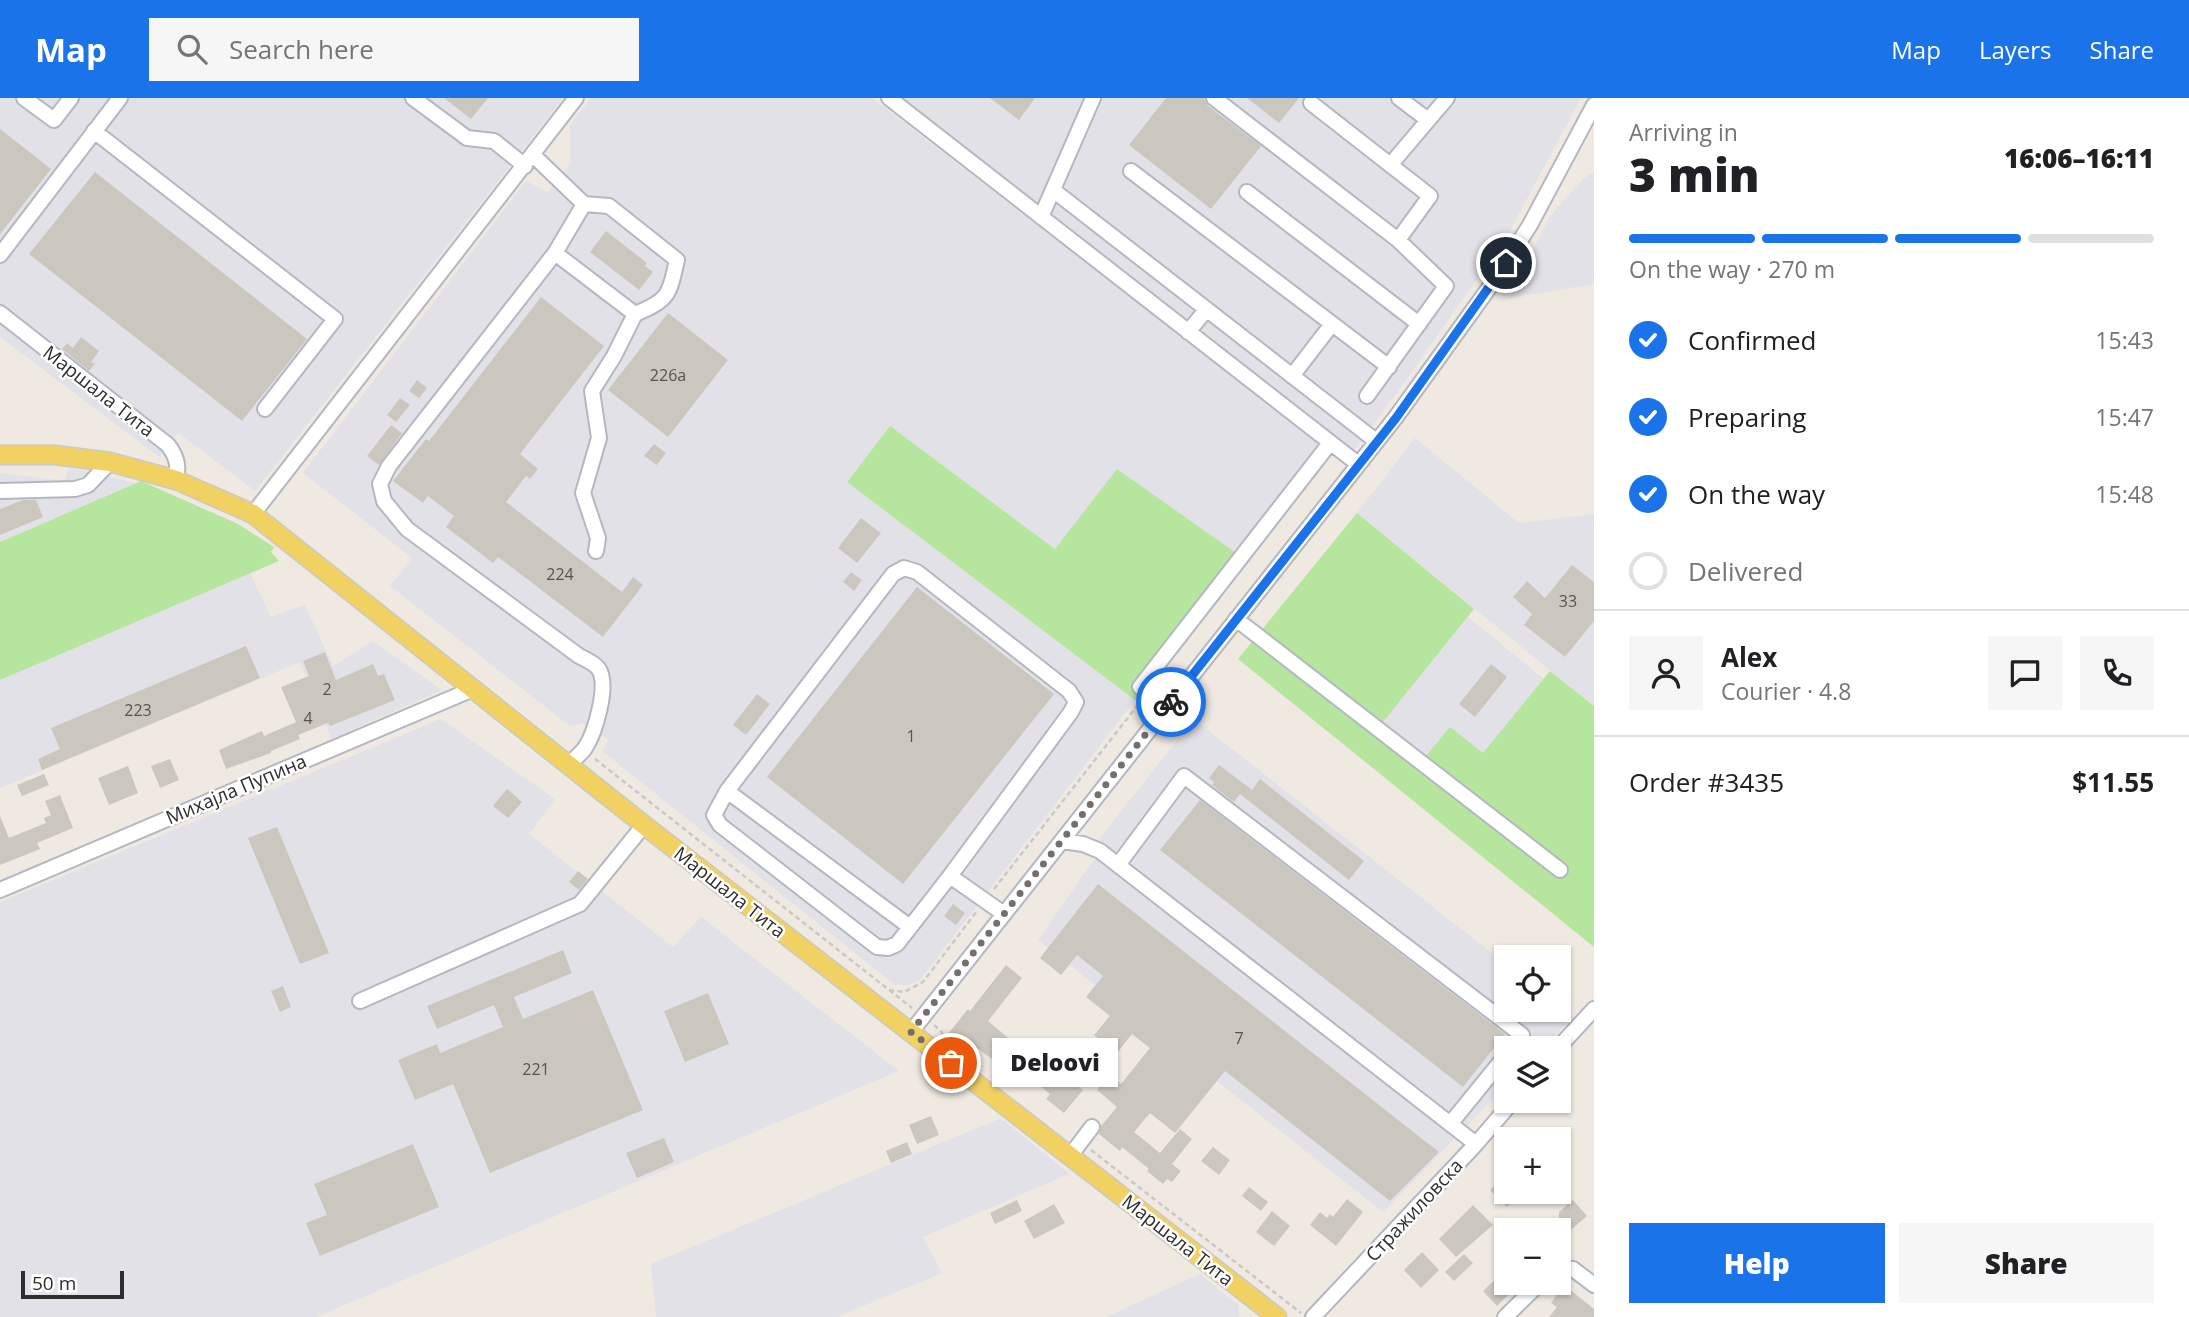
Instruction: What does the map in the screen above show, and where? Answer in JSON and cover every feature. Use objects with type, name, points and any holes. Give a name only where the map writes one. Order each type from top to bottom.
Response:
[{"type":"main road","name":"Маршала Тита","points":[[0,455],[55,455],[110,462],[176,480],[253,514],[644,825],[911,1032],[1075,1149],[1271,1316]]},
{"type":"street","points":[[24,98],[54,120],[71,98]]},
{"type":"street","points":[[0,255],[120,98]]},
{"type":"street","points":[[413,98],[467,138],[494,141],[529,160],[584,204],[609,206],[677,260],[669,293],[654,306],[635,314],[614,356],[592,391],[599,439],[583,494],[598,538],[596,551]]},
{"type":"street","points":[[253,514],[576,98]]},
{"type":"street","points":[[889,98],[1358,464]]},
{"type":"street","points":[[1041,217],[1093,98]]},
{"type":"street","points":[[1214,98],[1398,240],[1446,286],[1367,396]]},
{"type":"street","points":[[1399,98],[1428,120]]},
{"type":"street","points":[[1391,164],[1447,98]]},
{"type":"street","points":[[1311,103],[1430,196],[1398,240]]},
{"type":"street","points":[[911,1032],[1376,441],[1472,313],[1523,237],[1562,170],[1594,105]]},
{"type":"street","points":[[94,131],[335,319],[265,409]]},
{"type":"street","points":[[1131,171],[1388,367]]},
{"type":"street","points":[[1053,190],[1376,441]]},
{"type":"street","points":[[1247,192],[1419,324]]},
{"type":"street","points":[[569,764],[584,750],[593,730],[603,678],[597,667],[407,529],[384,501],[380,484],[388,466],[555,253],[584,204]]},
{"type":"street","points":[[555,253],[635,314]]},
{"type":"street","points":[[1188,332],[1206,310]]},
{"type":"street","name":"Маршала Тита","points":[[0,313],[168,445],[176,456],[176,480]]},
{"type":"street","points":[[1292,376],[1332,324]]},
{"type":"street","points":[[1142,691],[1330,443]]},
{"type":"street","points":[[0,491],[75,489],[88,485],[110,462]]},
{"type":"street","points":[[904,568],[917,572],[1069,691],[1076,702],[950,876],[897,944],[888,948],[877,947],[720,825],[714,815],[727,791],[893,574],[904,568]]},
{"type":"street","points":[[1236,619],[1560,870]]},
{"type":"street","name":"Михајла Пупина","points":[[0,890],[472,689]]},
{"type":"street","points":[[1118,865],[1184,776],[1521,1036]]},
{"type":"street","points":[[727,791],[910,928]]},
{"type":"street","points":[[360,1001],[580,904],[644,825]]},
{"type":"street","points":[[1062,841],[1083,844],[1100,851],[1476,1144]]},
{"type":"street","points":[[950,876],[1004,914]]},
{"type":"street","points":[[1569,1036],[1594,1009]]},
{"type":"street","points":[[1450,1124],[1494,1070]]},
{"type":"street","name":"Стражиловска","points":[[1313,1317],[1503,1113]]},
{"type":"street","points":[[1075,1149],[1092,1127]]},
{"type":"street","points":[[1571,1269],[1594,1285]]},
{"type":"street","points":[[1505,1317],[1528,1295]]},
{"type":"path","points":[[886,989],[904,992],[923,982],[1142,691]]},
{"type":"path","points":[[584,750],[923,1016],[941,1031],[946,1044]]},
{"type":"path","points":[[1075,1149],[1307,1317]]},
{"type":"shaded area","points":[[0,98],[563,98],[255,491],[178,433],[159,457],[0,337]]},
{"type":"shaded area","points":[[591,98],[872,98],[1272,406],[881,98],[1581,98],[1507,236],[1404,383],[1352,453],[1332,453],[1246,560],[1055,549],[890,426],[847,481],[1135,700],[920,980],[908,985],[895,985],[602,751],[609,740],[583,723],[570,726],[390,586],[412,558],[303,473],[526,181],[547,192],[571,163],[570,125]]},
{"type":"shaded area","points":[[1594,172],[1594,284],[1509,298],[1550,216],[1584,178]]},
{"type":"shaded area","points":[[1415,438],[1519,523],[1594,514],[1594,706],[1357,513]]},
{"type":"shaded area","points":[[69,468],[136,483],[0,542],[0,473],[65,481]]},
{"type":"shaded area","points":[[250,573],[271,617],[305,605],[333,666],[373,641],[442,690],[332,739],[300,662],[0,788],[0,680]]},
{"type":"shaded area","points":[[1468,617],[1544,679],[1483,753],[1426,756],[1383,721]]},
{"type":"shaded area","points":[[441,719],[555,799],[529,834],[673,947],[701,917],[899,1071],[316,1317],[0,1317],[0,902]]},
{"type":"shaded area","points":[[1194,719],[1494,955],[1494,1022],[1568,1022],[1554,1036],[1494,1036],[1494,1098],[1383,1212],[1038,940],[1100,851],[1099,839]]},
{"type":"shaded area","points":[[1001,1118],[1069,1174],[923,1237],[942,1273],[837,1317],[656,1317],[651,1264]]},
{"type":"shaded area","points":[[1200,1274],[1239,1306],[1239,1317],[1106,1317]]},
{"type":"green space","points":[[890,426],[1055,549],[1117,469],[1246,560],[1135,700],[847,482]]},
{"type":"green space","points":[[141,481],[238,524],[274,547],[271,552],[279,561],[0,680],[0,542]]},
{"type":"green space","points":[[1357,513],[1474,609],[1383,722],[1426,756],[1450,727],[1483,753],[1550,671],[1594,706],[1594,947],[1238,659]]},
{"type":"building","points":[[444,98],[488,98],[471,119]]},
{"type":"building","points":[[990,98],[1035,98],[1019,120]]},
{"type":"building","points":[[1166,98],[1204,98],[1208,106],[1261,146],[1211,209],[1129,145]]},
{"type":"building","points":[[1247,98],[1299,98],[1279,123]]},
{"type":"building","points":[[0,129],[51,169],[0,234]]},
{"type":"building","points":[[95,172],[307,339],[242,421],[29,254]]},
{"type":"building","points":[[606,231],[647,263],[645,266],[653,272],[639,290],[590,252]]},
{"type":"building","points":[[541,297],[604,346],[520,454],[538,469],[530,479],[526,476],[506,502],[622,592],[633,577],[643,585],[603,637],[498,557],[493,563],[446,527],[454,516],[428,496],[423,503],[393,481],[426,439],[429,441]]},
{"type":"building","points":[[668,313],[728,360],[668,437],[608,390]]},
{"type":"building","points":[[81,337],[99,351],[91,362],[95,364],[89,371],[62,349],[67,343],[73,348]]},
{"type":"building","points":[[417,380],[427,388],[419,398],[409,391]]},
{"type":"building","points":[[400,398],[410,405],[396,422],[387,415]]},
{"type":"building","points":[[391,425],[402,433],[379,465],[367,456]]},
{"type":"building","points":[[654,444],[666,453],[657,465],[644,456]]},
{"type":"building","points":[[23,500],[36,500],[43,517],[0,535],[0,509]]},
{"type":"building","points":[[861,518],[881,533],[857,563],[838,548]]},
{"type":"building","points":[[1572,565],[1594,582],[1594,621],[1565,657],[1524,625],[1532,614],[1513,597],[1527,581],[1545,598]]},
{"type":"building","points":[[851,572],[862,580],[854,591],[843,582]]},
{"type":"building","points":[[917,587],[1054,694],[903,884],[767,777]]},
{"type":"building","points":[[246,646],[260,678],[42,770],[38,759],[60,749],[51,728]]},
{"type":"building","points":[[325,652],[336,680],[373,664],[378,676],[384,674],[395,700],[330,726],[328,723],[298,735],[300,739],[271,753],[226,769],[219,750],[262,731],[264,736],[296,722],[281,687],[309,676],[303,661]]},
{"type":"building","points":[[1491,664],[1507,677],[1475,717],[1459,704]]},
{"type":"building","points":[[757,694],[770,704],[746,735],[733,725]]},
{"type":"building","points":[[170,759],[179,780],[160,788],[151,766]]},
{"type":"building","points":[[1219,765],[1252,790],[1260,779],[1364,861],[1349,880],[1240,794],[1234,802],[1212,785],[1214,782],[1209,778]]},
{"type":"building","points":[[128,766],[138,793],[109,805],[98,778]]},
{"type":"building","points":[[44,774],[49,785],[22,796],[17,785]]},
{"type":"building","points":[[507,789],[522,802],[508,818],[493,806]]},
{"type":"building","points":[[60,795],[73,828],[37,843],[40,849],[0,865],[0,816],[9,838],[46,823],[44,818],[51,815],[45,801]]},
{"type":"building","points":[[1200,800],[1505,1034],[1494,1036],[1494,1048],[1463,1087],[1160,850]]},
{"type":"building","points":[[277,827],[329,953],[300,964],[248,838]]},
{"type":"building","points":[[578,871],[588,879],[579,890],[569,882]]},
{"type":"building","points":[[1098,884],[1439,1152],[1390,1201],[1225,1071],[1175,1133],[1150,1113],[1134,1132],[1160,1153],[1180,1129],[1192,1139],[1172,1164],[1181,1171],[1172,1182],[1167,1179],[1163,1184],[1122,1147],[1120,1151],[1099,1134],[1101,1126],[1117,1107],[1097,1090],[1109,1075],[1121,1084],[1150,1048],[1132,1034],[1117,1053],[1094,1035],[1110,1016],[1086,997],[1103,976],[1077,955],[1061,975],[1040,958]]},
{"type":"building","points":[[953,904],[965,913],[956,925],[944,916]]},
{"type":"building","points":[[563,950],[572,973],[514,997],[523,1019],[593,990],[643,1110],[490,1173],[453,1084],[415,1100],[398,1060],[437,1044],[440,1053],[503,1027],[494,1005],[437,1029],[427,1006]]},
{"type":"building","points":[[1006,965],[1022,978],[988,1021],[1012,1041],[1009,1044],[1040,1069],[1046,1062],[1083,1090],[1064,1113],[1046,1099],[1050,1094],[1024,1073],[1019,1079],[969,1042],[965,1047],[948,1034]]},
{"type":"building","points":[[283,986],[291,1007],[280,1012],[271,991]]},
{"type":"building","points":[[708,993],[729,1044],[685,1062],[664,1011]]},
{"type":"building","points":[[931,1116],[939,1135],[917,1144],[909,1125]]},
{"type":"building","points":[[664,1138],[674,1162],[637,1178],[626,1153]]},
{"type":"building","points":[[907,1142],[912,1154],[891,1163],[886,1151]]},
{"type":"building","points":[[413,1144],[439,1207],[320,1256],[306,1223],[327,1215],[314,1184]]},
{"type":"building","points":[[1213,1147],[1230,1160],[1219,1175],[1201,1161]]},
{"type":"building","points":[[1249,1187],[1268,1202],[1261,1211],[1242,1196]]},
{"type":"building","points":[[1347,1199],[1363,1212],[1336,1246],[1310,1225],[1320,1212],[1327,1218],[1330,1214],[1333,1217]]},
{"type":"building","points":[[1017,1200],[1022,1211],[995,1224],[990,1213]]},
{"type":"building","points":[[1573,1200],[1587,1216],[1571,1230],[1571,1218],[1559,1218],[1559,1212]]},
{"type":"building","points":[[1054,1204],[1065,1223],[1034,1239],[1024,1221]]},
{"type":"building","points":[[1473,1205],[1493,1225],[1456,1257],[1439,1239]]},
{"type":"building","points":[[1272,1211],[1290,1226],[1274,1246],[1256,1232]]},
{"type":"building","points":[[1422,1252],[1439,1270],[1421,1288],[1404,1270]]},
{"type":"building","points":[[1464,1254],[1473,1263],[1454,1281],[1445,1272]]},
{"type":"building","points":[[1494,1280],[1494,1295],[1508,1295],[1497,1306],[1483,1291]]},
{"type":"building","points":[[1571,1291],[1594,1309],[1594,1317],[1549,1317],[1557,1307],[1551,1303],[1557,1295],[1571,1295]]},
{"type":"way so far","points":[[951,1063],[911,1032],[1171,702]]},
{"type":"place","name":"Deloovi","points":[[951,1063]]},
{"type":"route","points":[[1171,702],[1396,418],[1506,263]]}]
